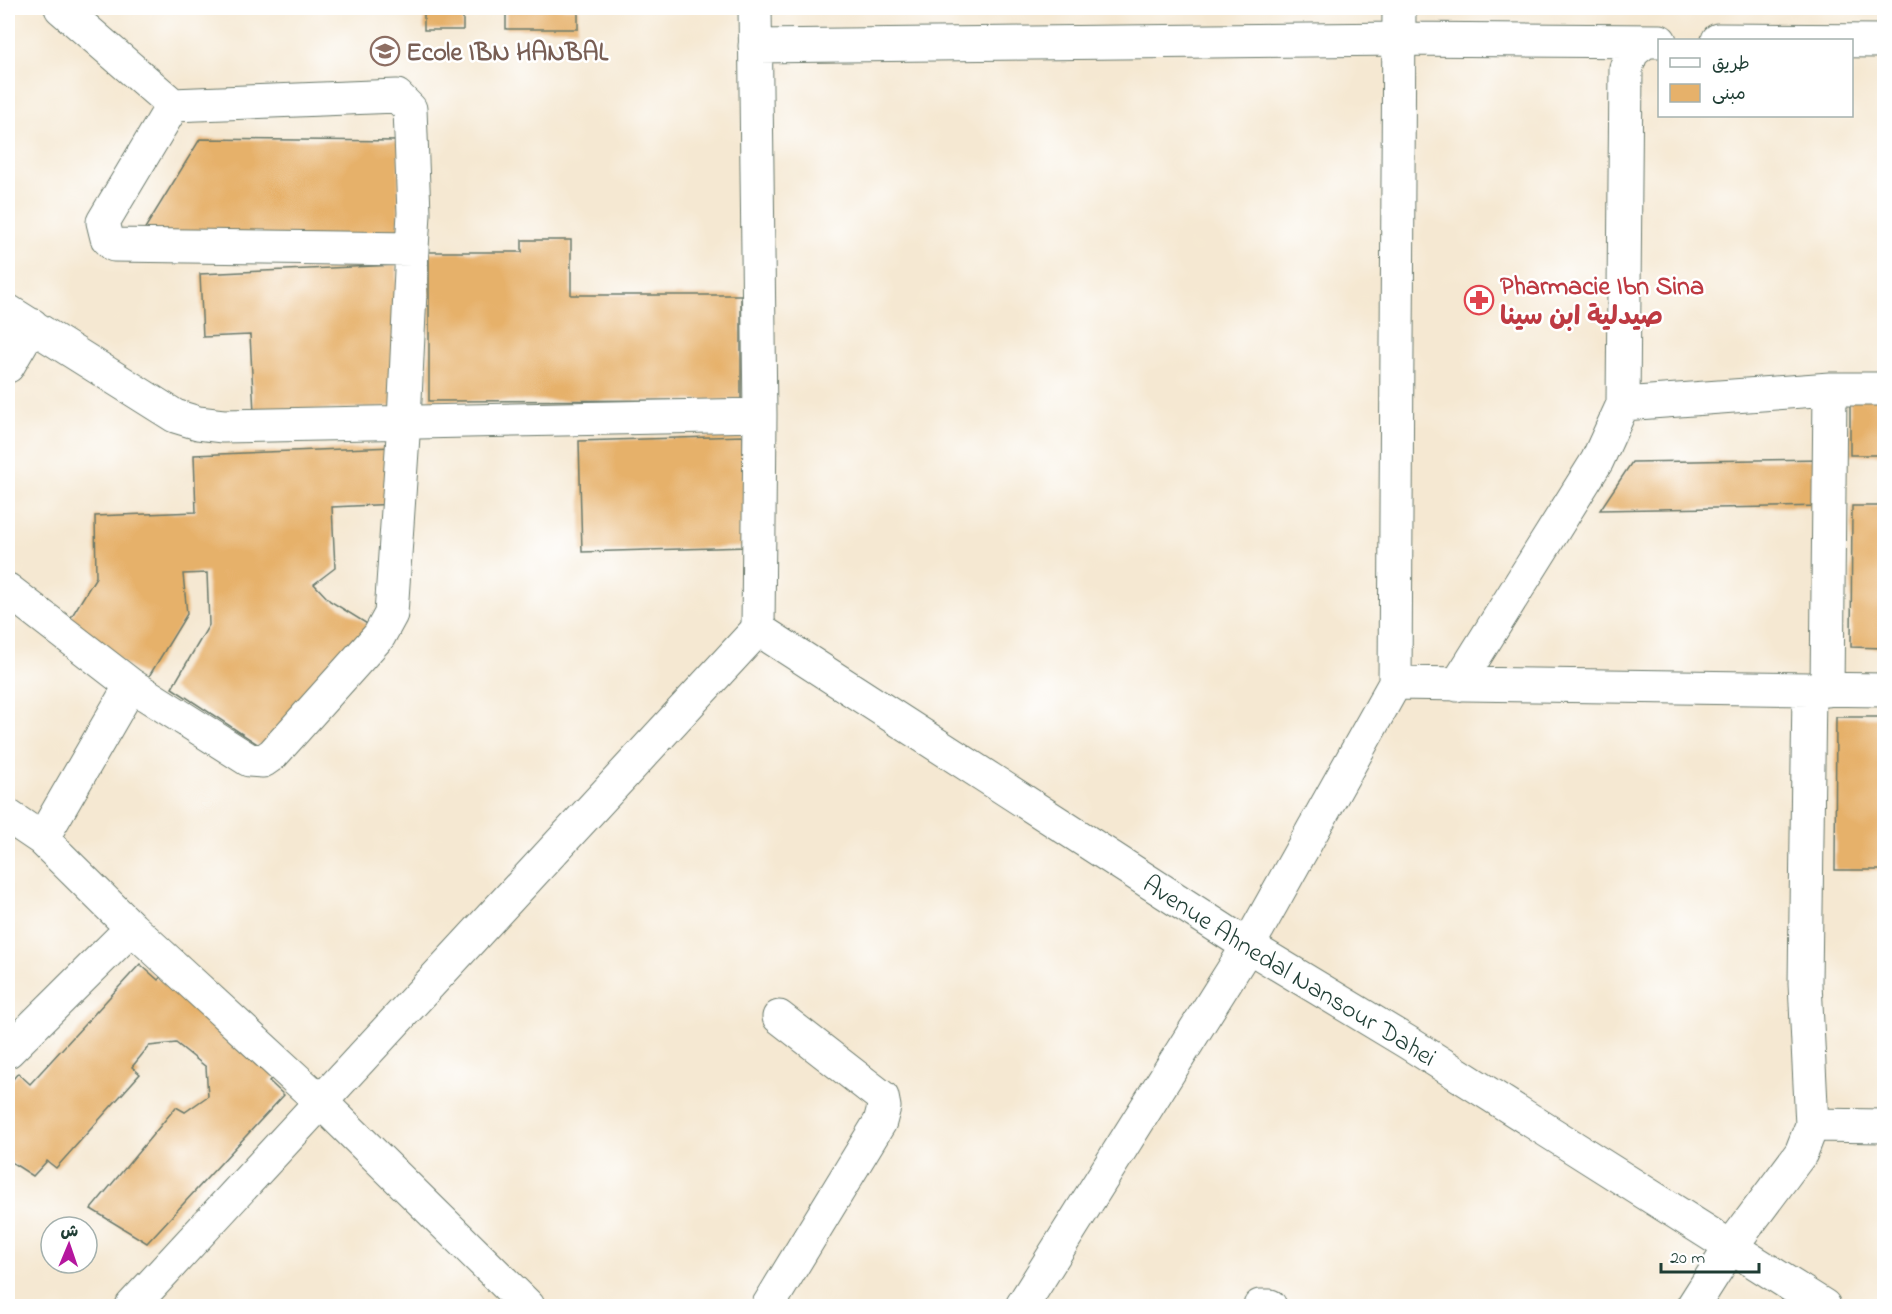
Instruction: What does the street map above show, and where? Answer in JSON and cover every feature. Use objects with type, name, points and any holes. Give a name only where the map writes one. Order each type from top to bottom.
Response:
[{"type":"street","points":[[8,590],[131,685],[249,760],[263,761],[273,754],[387,625],[391,614],[404,421],[414,213],[410,110],[397,96],[174,105],[61,8]]},
{"type":"street","points":[[132,1306],[758,629],[760,415],[755,8]]},
{"type":"street","points":[[755,46],[1399,23],[1653,41]]},
{"type":"street","points":[[1022,1306],[1248,946],[1395,683],[1399,23]]},
{"type":"street","points":[[1457,685],[1597,461],[1623,404],[1626,68],[1632,52],[1653,41]]},
{"type":"street","points":[[1853,41],[1884,41]]},
{"type":"street","points":[[174,105],[103,222],[104,231],[114,245],[412,249]]},
{"type":"street","points":[[8,366],[20,318],[175,416],[198,423],[223,426],[760,415]]},
{"type":"street","points":[[1623,404],[1830,389],[1884,389]]},
{"type":"street","points":[[1693,1306],[1730,1248],[1802,1152],[1812,1125],[1805,983],[1830,389]]},
{"type":"street","name":"Avenue Ahnedal Nansour Dahei","points":[[758,629],[1248,946],[1407,1042],[1824,1306]]},
{"type":"street","points":[[1395,683],[1884,690]]},
{"type":"street","points":[[42,839],[131,685]]},
{"type":"street","points":[[8,816],[42,839],[132,928],[321,1102],[528,1306]]},
{"type":"street","points":[[8,1051],[132,928]]},
{"type":"street","points":[[768,1306],[880,1122],[884,1107],[882,1097],[779,1017]]},
{"type":"street","points":[[1812,1125],[1884,1126]]},
{"type":"street","points":[[1260,1306],[1270,1306]]},
{"type":"building","points":[[424,8],[463,8],[463,30],[424,30]]},
{"type":"building","points":[[506,8],[578,8],[578,29],[506,29]]},
{"type":"building","points":[[200,139],[399,141],[399,240],[139,238]]},
{"type":"building","points":[[522,240],[571,240],[571,295],[741,295],[741,400],[429,401],[429,252],[522,252]]},
{"type":"building","points":[[396,265],[402,406],[254,413],[250,335],[203,337],[200,274]]},
{"type":"building","points":[[1850,394],[1884,394],[1884,455],[1850,455]]},
{"type":"building","points":[[743,436],[747,547],[582,552],[579,441]]},
{"type":"building","points":[[393,447],[395,504],[332,507],[335,568],[314,584],[330,601],[377,630],[268,751],[172,688],[209,625],[207,573],[183,574],[187,614],[148,678],[65,627],[96,577],[95,516],[196,512],[194,455]]},
{"type":"building","points":[[1824,459],[1825,506],[1600,510],[1632,462]]},
{"type":"building","points":[[1852,506],[1884,506],[1884,648],[1851,647]]},
{"type":"building","points":[[1836,717],[1884,717],[1884,870],[1835,870]]},
{"type":"building","points":[[140,964],[158,980],[171,966],[282,1067],[269,1081],[284,1095],[147,1243],[91,1209],[176,1107],[185,1112],[208,1096],[206,1067],[176,1043],[149,1046],[132,1067],[140,1074],[56,1168],[47,1161],[33,1176],[8,1160],[8,1085],[18,1073],[30,1084]]},
{"type":"place","name":"Ecole IBN HANBAL","points":[[385,51]]},
{"type":"place","name":"Pharmacie Ibn Sina صيدلية ابن سينا","points":[[1479,300]]}]
